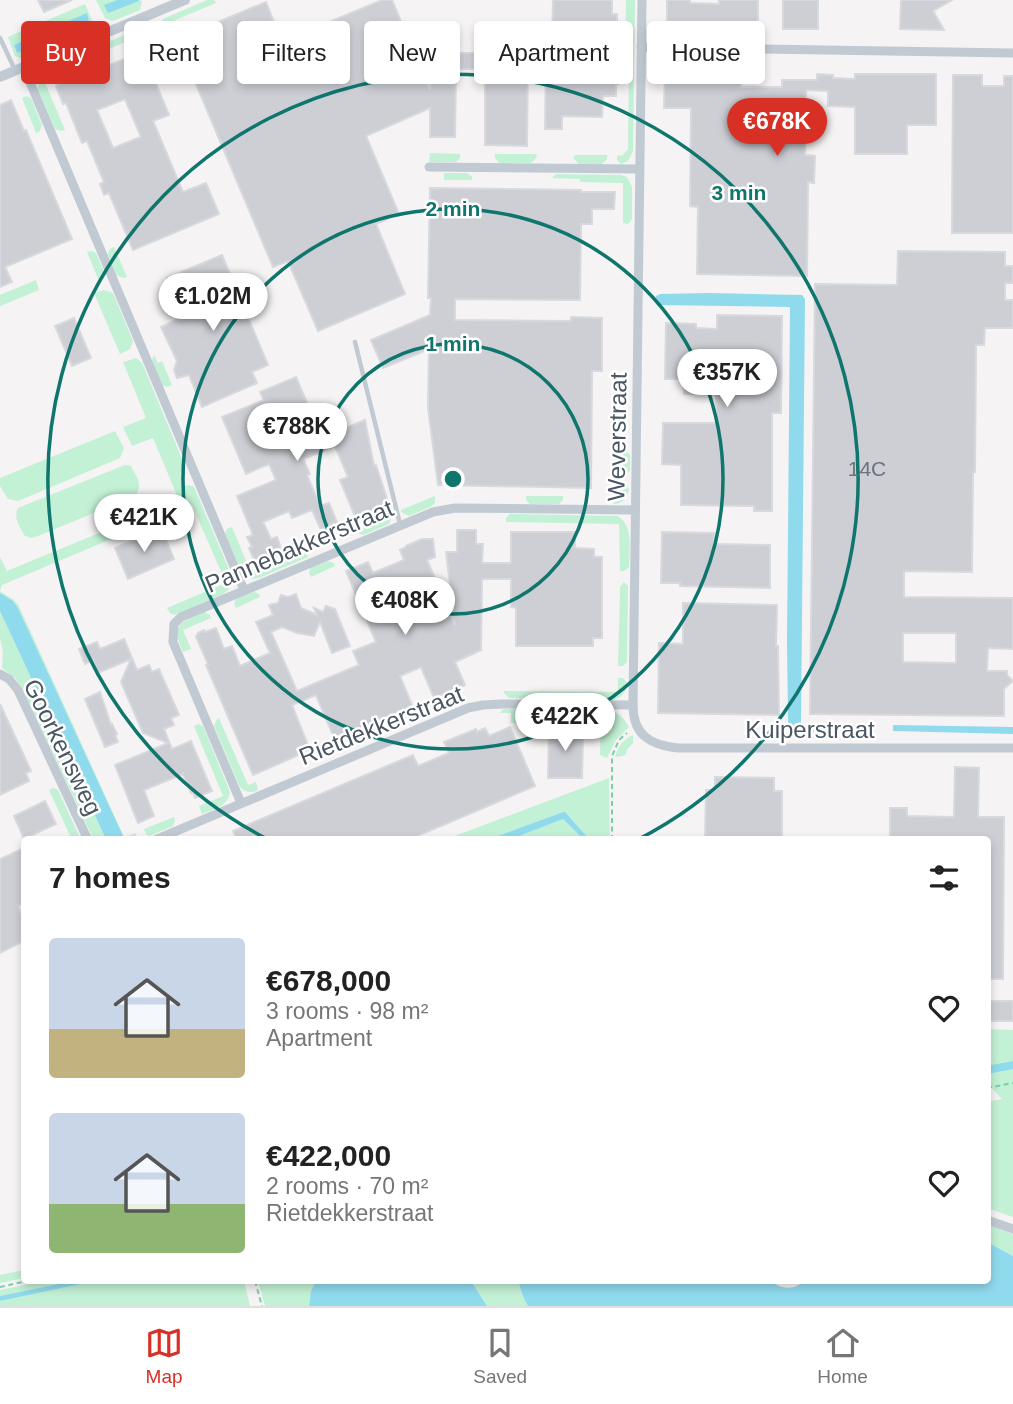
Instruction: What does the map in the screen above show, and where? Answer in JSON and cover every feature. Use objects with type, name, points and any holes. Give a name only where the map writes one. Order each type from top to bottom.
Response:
[{"type":"street","points":[[0,78],[185,0]]},
{"type":"street","name":"Weverstraat","points":[[633,705],[642,0]]},
{"type":"street","points":[[641,47],[1013,53]]},
{"type":"street","points":[[20,69],[244,590]]},
{"type":"street","points":[[429,167],[639,169]]},
{"type":"street","name":"Pannebakkerstraat","points":[[242,803],[173,642],[174,624],[181,617],[433,512],[455,508],[635,510]]},
{"type":"street","name":"Goorkensweg","points":[[0,674],[9,679],[18,690],[86,836]]},
{"type":"street","name":"Rietdekkerstraat","points":[[164,836],[468,708],[502,704],[633,705]]},
{"type":"street","points":[[633,705],[637,726]]},
{"type":"street","name":"Kuiperstraat","points":[[637,726],[643,736],[654,743],[678,748],[1013,748]]},
{"type":"street","points":[[991,1221],[1013,1229]]},
{"type":"lane","points":[[0,38],[20,69]]},
{"type":"lane","points":[[355,342],[400,525]]},
{"type":"path","points":[[612,836],[612,756],[619,740],[637,726]]},
{"type":"path","points":[[991,1087],[1013,1083]]},
{"type":"path","points":[[0,1287],[21,1282]]},
{"type":"path","points":[[256,1284],[262,1306]]},
{"type":"green space","points":[[96,0],[117,0],[104,5],[142,1],[140,10],[113,21],[105,18]]},
{"type":"green space","points":[[207,0],[214,0],[216,3],[173,21],[163,19]]},
{"type":"green space","points":[[626,0],[635,0],[633,151],[628,161],[621,164],[617,156],[623,155],[628,149],[629,84],[633,84],[633,21],[626,21]]},
{"type":"green space","points":[[85,4],[92,21],[89,21],[86,14],[70,21],[45,21]]},
{"type":"green space","points":[[21,31],[21,42],[14,45],[17,53],[21,51],[21,58],[15,56],[8,37]]},
{"type":"green space","points":[[124,35],[124,42],[110,48],[110,41]]},
{"type":"green space","points":[[38,84],[46,84],[65,130],[55,129]]},
{"type":"green space","points":[[22,98],[31,98],[42,125],[36,133]]},
{"type":"green space","points":[[430,153],[460,154],[460,158],[456,162],[429,162]]},
{"type":"green space","points":[[495,154],[537,154],[531,163],[499,163]]},
{"type":"green space","points":[[574,155],[607,155],[607,159],[602,164],[579,164]]},
{"type":"green space","points":[[444,173],[467,173],[472,180],[444,180]]},
{"type":"green space","points":[[556,174],[627,177],[632,187],[632,219],[628,224],[623,223],[623,183],[552,178]]},
{"type":"green space","points":[[114,247],[127,277],[116,275],[108,254]]},
{"type":"green space","points":[[87,252],[96,253],[104,272],[99,281]]},
{"type":"green space","points":[[36,280],[39,290],[0,306],[0,295]]},
{"type":"green space","points":[[104,290],[113,293],[133,341],[130,349],[120,354],[94,293]]},
{"type":"green space","points":[[154,355],[158,363],[162,361],[172,385],[162,385],[152,360]]},
{"type":"green space","points":[[136,358],[142,363],[185,466],[180,473],[184,486],[194,487],[231,574],[232,583],[223,594],[175,615],[167,608],[226,583],[192,505],[2,585],[0,591],[0,557],[7,571],[179,500],[153,438],[132,446],[123,427],[146,418],[123,362]]},
{"type":"green space","points":[[115,431],[124,448],[120,458],[18,501],[8,499],[0,486],[0,478]]},
{"type":"green space","points":[[621,451],[630,455],[630,471],[625,475],[620,475]]},
{"type":"green space","points":[[125,465],[131,466],[138,481],[139,488],[135,496],[38,536],[25,536],[17,519],[18,508]]},
{"type":"green space","points":[[620,485],[629,489],[623,501],[615,504],[610,497],[620,496]]},
{"type":"green space","points":[[435,496],[435,503],[430,507],[409,516],[401,512],[401,510]]},
{"type":"green space","points":[[526,496],[563,496],[563,500],[559,504],[530,504]]},
{"type":"green space","points":[[393,514],[389,524],[363,535],[357,533],[364,530],[363,526]]},
{"type":"green space","points":[[510,514],[618,516],[629,532],[629,567],[620,571],[619,524],[506,522]]},
{"type":"green space","points":[[232,527],[251,573],[305,550],[308,557],[252,579],[242,573],[225,534],[227,529]]},
{"type":"green space","points":[[328,561],[335,566],[311,577],[310,568]]},
{"type":"green space","points":[[624,582],[628,586],[627,662],[618,666],[620,587]]},
{"type":"green space","points":[[254,592],[260,597],[236,608],[236,599]]},
{"type":"green space","points":[[0,593],[14,600],[19,606],[124,836],[120,836],[122,835],[18,608],[13,601]]},
{"type":"green space","points":[[0,611],[105,836],[92,836],[21,686],[2,668]]},
{"type":"green space","points":[[204,612],[211,618],[183,630],[191,649],[183,652],[178,635],[180,626]]},
{"type":"green space","points":[[618,678],[623,678],[627,683],[625,690],[620,697],[611,700],[509,698],[504,693],[618,692]]},
{"type":"green space","points":[[503,709],[529,709],[534,714],[525,714],[524,723],[511,723],[511,713],[500,713]]},
{"type":"green space","points":[[594,711],[614,712],[622,717],[629,727],[616,740],[607,758],[600,755],[601,715],[591,714]]},
{"type":"green space","points":[[219,718],[248,785],[256,782],[258,790],[247,792],[239,785],[214,726]]},
{"type":"green space","points":[[194,726],[203,726],[230,792],[223,804],[202,814],[199,806],[223,796]]},
{"type":"green space","points":[[633,735],[633,743],[626,754],[615,757],[621,744]]},
{"type":"green space","points":[[609,778],[610,836],[586,836],[563,812],[498,836],[455,836]]},
{"type":"green space","points":[[49,790],[58,790],[79,836],[70,836]]},
{"type":"green space","points":[[174,817],[173,826],[149,836],[146,834],[144,829]]},
{"type":"green space","points":[[563,819],[580,836],[519,836]]},
{"type":"green space","points":[[991,1029],[1013,1030],[1013,1217],[991,1209],[991,1101],[1002,1099],[991,1087]]},
{"type":"green space","points":[[991,1226],[1013,1234],[1013,1256],[991,1244]]},
{"type":"green space","points":[[21,1271],[21,1279],[0,1283],[0,1275]]},
{"type":"green space","points":[[29,1284],[58,1284],[0,1296],[0,1290]]},
{"type":"green space","points":[[81,1284],[245,1284],[250,1306],[0,1306],[0,1301]]},
{"type":"green space","points":[[259,1284],[314,1284],[309,1306],[265,1306]]},
{"type":"green space","points":[[473,1284],[519,1284],[528,1306],[487,1306]]},
{"type":"water","points":[[117,0],[139,1],[108,13],[104,5]]},
{"type":"water","points":[[87,13],[89,21],[69,21]]},
{"type":"water","points":[[21,42],[21,51],[17,53],[14,45]]},
{"type":"water","points":[[660,294],[802,295],[805,299],[801,723],[823,725],[823,731],[804,732],[789,726],[788,722],[790,308],[656,304],[656,296]]},
{"type":"water","points":[[0,593],[13,601],[18,608],[123,836],[105,836],[0,611]]},
{"type":"water","points":[[841,725],[875,726],[874,733],[841,733]]},
{"type":"water","points":[[893,725],[1013,727],[1013,734],[893,731]]},
{"type":"water","points":[[565,812],[586,836],[580,836],[563,819],[519,836],[498,836]]},
{"type":"water","points":[[1013,1061],[1013,1069],[991,1073],[991,1065]]},
{"type":"water","points":[[991,1244],[1013,1256],[1013,1306],[528,1306],[519,1284],[775,1284],[787,1288],[991,1284]]},
{"type":"water","points":[[58,1284],[81,1284],[0,1301],[0,1296]]},
{"type":"water","points":[[314,1284],[473,1284],[487,1306],[309,1306]]},
{"type":"building","points":[[38,0],[72,0],[44,12]]},
{"type":"building","points":[[382,0],[392,0],[401,21],[364,21],[364,84],[427,84],[430,90],[430,84],[456,84],[455,137],[430,137],[430,108],[366,136],[399,214],[376,224],[405,294],[318,331],[288,261],[273,267],[196,84],[223,84],[223,21],[220,21],[266,2],[274,21],[237,21],[237,84],[350,84],[350,21],[332,21]]},
{"type":"building","points":[[553,0],[612,0],[612,14],[617,14],[617,21],[553,21]]},
{"type":"building","points":[[667,0],[719,4],[719,0],[758,0],[758,21],[667,21]]},
{"type":"building","points":[[783,0],[818,0],[818,29],[783,29]]},
{"type":"building","points":[[901,0],[952,0],[933,11],[944,30],[900,29]]},
{"type":"building","points":[[460,53],[474,53],[474,69],[460,69]]},
{"type":"building","points":[[124,59],[124,84],[156,84],[169,115],[153,121],[183,192],[206,183],[219,214],[133,250],[109,193],[104,195],[100,184],[104,182],[87,141],[82,143],[56,86],[110,84],[110,64]],"holes":[[[125,99],[141,137],[113,148],[97,110]]]},
{"type":"building","points":[[817,74],[855,79],[855,74],[936,74],[936,125],[907,125],[907,154],[855,154],[855,107],[828,106],[828,91],[806,90],[805,155],[815,156],[814,183],[808,182],[807,276],[697,274],[698,207],[690,206],[691,108],[664,108],[665,84],[782,87],[782,80],[817,80]]},
{"type":"building","points":[[953,75],[982,75],[982,86],[1004,86],[1004,76],[1013,76],[1013,233],[952,233]]},
{"type":"building","points":[[485,84],[528,84],[527,146],[485,145]]},
{"type":"building","points":[[546,84],[616,84],[616,96],[603,96],[602,117],[562,116],[562,129],[545,129]]},
{"type":"building","points":[[11,100],[72,239],[5,267],[12,282],[0,287],[0,105]]},
{"type":"building","points":[[430,188],[615,192],[614,209],[592,209],[592,224],[581,224],[580,300],[455,299],[455,320],[571,321],[571,317],[602,318],[602,371],[592,371],[591,488],[438,485],[428,408],[429,349],[383,368],[371,340],[430,315]]},
{"type":"building","points":[[898,251],[1005,252],[1005,266],[1013,266],[1013,283],[1005,283],[1005,300],[1013,300],[1013,328],[985,328],[984,345],[976,345],[972,572],[904,571],[904,597],[1013,598],[1013,649],[988,648],[987,671],[1007,671],[1013,681],[1004,689],[1004,716],[810,714],[815,284],[897,285]],"holes":[[[903,633],[956,633],[956,663],[903,662]]]},
{"type":"building","points":[[222,255],[268,365],[252,372],[257,383],[202,407],[189,375],[177,378],[174,370],[177,361],[161,327],[183,317],[167,278]]},
{"type":"building","points":[[717,315],[782,316],[781,413],[772,413],[772,511],[754,511],[754,506],[681,505],[681,465],[662,464],[663,423],[716,423],[716,394],[684,394],[684,379],[665,379],[666,323],[696,324],[696,328],[717,329]]},
{"type":"building","points":[[74,318],[91,358],[72,366],[55,326]]},
{"type":"building","points":[[296,377],[322,438],[365,420],[374,466],[376,465],[389,505],[356,519],[340,480],[348,477],[335,446],[303,459],[320,506],[329,503],[337,522],[321,530],[312,510],[292,518],[289,511],[263,522],[271,539],[277,537],[281,548],[275,550],[276,553],[272,557],[255,562],[247,537],[253,535],[237,496],[276,480],[269,464],[246,474],[222,417],[264,400],[260,392]]},
{"type":"building","points":[[161,528],[174,559],[128,579],[115,548]]},
{"type":"building","points":[[457,530],[476,530],[476,544],[483,544],[482,563],[511,563],[511,532],[575,532],[575,548],[594,549],[594,557],[602,557],[602,638],[593,638],[593,646],[516,646],[516,608],[511,607],[511,579],[482,579],[481,650],[455,662],[465,685],[434,698],[421,667],[400,676],[411,708],[335,740],[316,695],[292,705],[310,750],[253,775],[206,665],[208,664],[196,637],[198,633],[216,628],[224,649],[232,646],[240,666],[270,653],[256,622],[273,615],[269,605],[278,603],[281,595],[288,597],[296,594],[301,608],[317,615],[314,608],[323,612],[326,606],[335,609],[350,646],[332,653],[320,622],[314,636],[282,627],[271,632],[297,691],[359,665],[353,651],[376,642],[346,571],[368,562],[373,573],[404,560],[400,550],[422,539],[433,539],[435,557],[427,560],[455,625],[446,552],[457,552]]},
{"type":"building","points":[[662,532],[714,533],[714,544],[770,545],[770,588],[680,586],[680,583],[661,583]]},
{"type":"building","points":[[683,603],[777,605],[779,715],[658,713],[659,643],[683,644]]},
{"type":"building","points":[[124,639],[137,670],[149,665],[152,672],[159,669],[179,715],[171,718],[174,725],[164,729],[172,749],[191,741],[212,791],[195,798],[183,774],[144,790],[154,816],[138,823],[115,765],[168,743],[143,733],[121,682],[131,659],[98,673],[93,660],[85,664],[79,649],[97,642],[100,649]]},
{"type":"building","points":[[100,692],[118,742],[105,747],[85,699]]},
{"type":"building","points":[[0,704],[31,771],[26,773],[29,781],[0,795]]},
{"type":"building","points":[[510,727],[535,786],[417,836],[235,836],[233,831],[413,755],[418,766],[449,753],[444,742],[476,729],[477,732],[485,728],[489,736]]},
{"type":"building","points":[[549,727],[574,727],[583,736],[582,778],[548,778]]},
{"type":"building","points":[[955,767],[979,768],[978,817],[1004,817],[1003,979],[991,979],[991,836],[890,836],[890,808],[907,808],[907,816],[954,817]]},
{"type":"building","points":[[715,777],[774,778],[774,791],[782,791],[782,836],[705,836],[706,790],[715,790]]},
{"type":"building","points":[[45,801],[56,824],[30,836],[23,836],[14,816]]},
{"type":"building","points":[[21,849],[21,904],[18,906],[21,914],[21,942],[0,953],[0,859]]},
{"type":"building","points":[[991,1001],[1013,1001],[1013,1021],[991,1021]]}]
